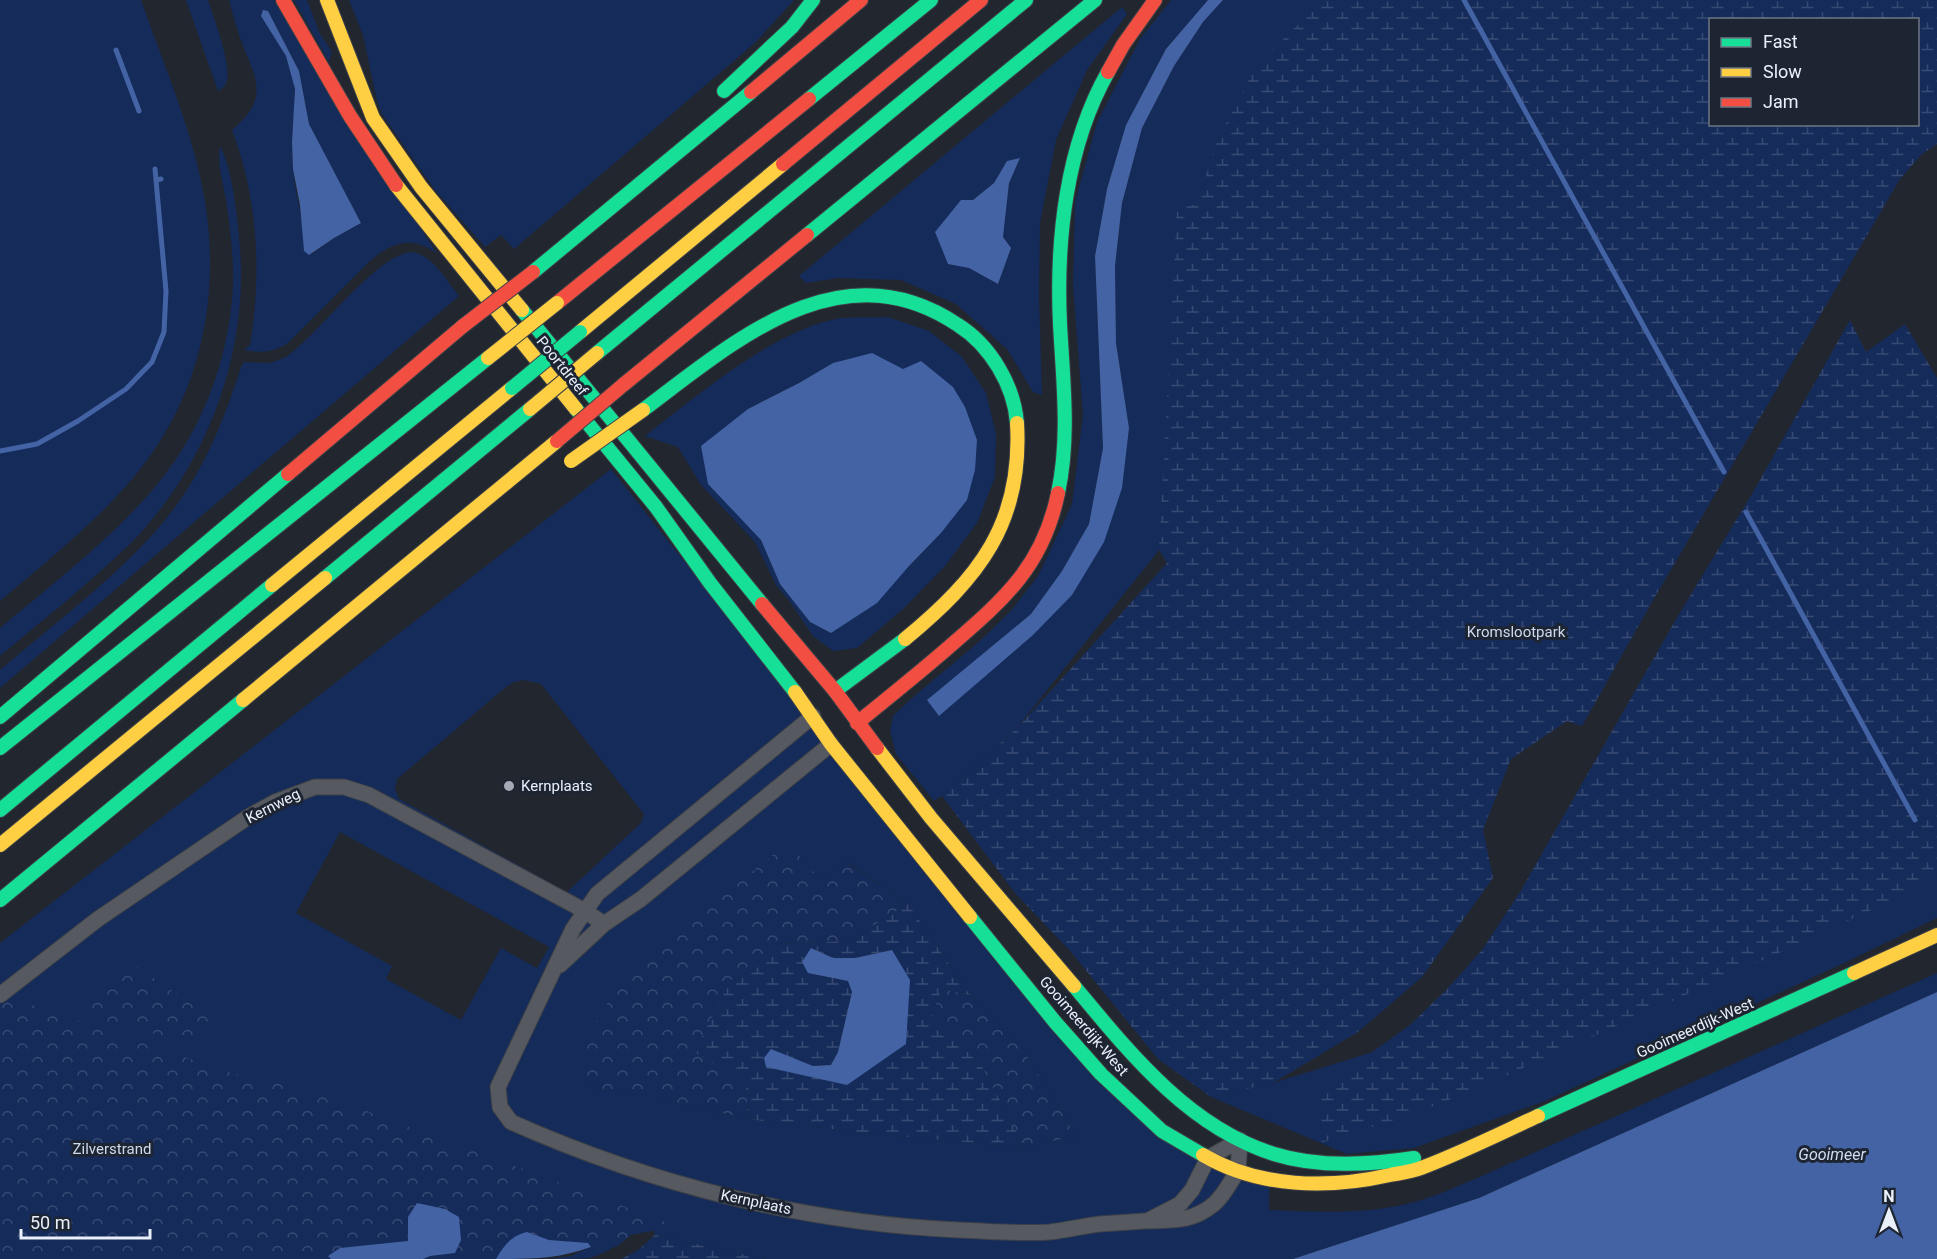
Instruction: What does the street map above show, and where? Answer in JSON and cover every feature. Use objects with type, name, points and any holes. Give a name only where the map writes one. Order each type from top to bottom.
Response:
[{"type":"main road","name":"Poortdreef","points":[[283,0],[350,116],[388,175],[656,507],[710,583],[825,703],[857,723]]},
{"type":"main road","name":"Poortdreef","points":[[327,0],[373,118],[396,153],[447,220],[628,442],[825,703],[838,738]]},
{"type":"main road","points":[[718,96],[784,34],[813,0]]},
{"type":"main road","points":[[0,717],[463,326],[532,272],[861,0]]},
{"type":"main road","points":[[0,748],[557,303],[930,0]]},
{"type":"main road","points":[[0,810],[981,0]]},
{"type":"main road","points":[[0,845],[1026,0]]},
{"type":"main road","points":[[0,900],[1095,0]]},
{"type":"main road","name":"Kernplaats","points":[[838,738],[923,670],[1007,595],[1031,560],[1045,534],[1056,502],[1064,450],[1064,384],[1059,293],[1060,236],[1068,188],[1079,146],[1096,98],[1118,54],[1155,0]]},
{"type":"main road","points":[[463,326],[513,269]]},
{"type":"main road","points":[[566,463],[756,329],[795,309],[839,297],[865,295],[890,297],[918,303],[945,315],[962,326],[992,357],[1005,379],[1020,429],[1018,476],[1003,525],[979,564],[952,595],[899,643],[825,703]]},
{"type":"main road","points":[[509,482],[540,471]]},
{"type":"main road","name":"Gooimeerdijk-West","points":[[857,723],[931,818],[1012,911],[1132,1056],[1185,1104],[1215,1125],[1240,1140],[1274,1154],[1338,1164],[1401,1160],[1465,1147]]},
{"type":"main road","name":"Gooimeerdijk-West","points":[[838,738],[1055,1022],[1101,1074],[1162,1131],[1208,1158],[1238,1171],[1266,1179],[1301,1184],[1359,1182],[1419,1169],[1659,1063],[1937,935]]},
{"type":"street","name":"Kernplaats","points":[[825,703],[597,894],[573,929],[498,1088],[498,1100],[503,1114],[511,1122],[522,1127],[639,1172],[699,1190],[835,1218],[939,1229],[1005,1232],[1050,1232],[1100,1224],[1147,1221],[1176,1222],[1204,1211],[1220,1198],[1238,1171],[1240,1140]]},
{"type":"street","name":"Kernplaats","points":[[555,969],[604,924],[649,892],[838,738]]},
{"type":"street","name":"Kernweg","points":[[0,995],[98,919],[248,817],[299,791],[315,787],[344,787],[369,795],[585,911],[604,924]]},
{"type":"street","points":[[1208,1158],[1240,1140]]},
{"type":"street","name":"Kernplaats","points":[[1147,1221],[1173,1209],[1187,1198],[1208,1158]]},
{"type":"green space","points":[[0,0],[141,0],[194,150],[207,212],[210,253],[209,293],[203,333],[193,372],[178,409],[158,445],[133,478],[102,511],[0,601]]},
{"type":"green space","points":[[186,0],[208,0],[228,72],[227,82],[218,91]]},
{"type":"green space","points":[[229,0],[274,0],[437,254],[420,244],[411,243],[403,243],[386,249],[370,261],[288,343],[267,351],[244,350],[250,345],[254,318],[255,236],[247,182],[232,130],[251,110],[257,91],[253,71]],"holes":[[[268,11],[299,71],[309,124],[361,223],[312,254],[293,169],[295,95],[293,77],[285,54],[261,16]]]},
{"type":"green space","points":[[294,0],[307,0],[320,34],[332,52],[329,62]]},
{"type":"green space","points":[[349,0],[794,0],[756,42],[514,249],[501,235],[485,247],[435,190],[382,114],[377,101],[363,35]]},
{"type":"green space","points":[[1171,0],[1208,0],[1166,49],[1126,125],[1107,189],[1095,256],[1103,448],[1089,524],[1062,571],[1031,614],[928,700],[939,715],[1072,595],[1129,428],[1116,343],[1115,266],[1122,203],[1142,128],[1174,66],[1203,22],[1223,0],[1323,0],[1159,550],[1016,729],[934,801],[896,754],[890,731],[893,716],[1011,611],[1038,576],[1072,504],[1083,415],[1073,285],[1075,202],[1097,122],[1140,39]]},
{"type":"green space","name":"Kromslootpark","points":[[1323,0],[1937,0],[1937,144],[1921,155],[1900,179],[1652,602],[1582,726],[1567,721],[1511,759],[1483,830],[1493,878],[1422,977],[1358,1032],[1273,1083],[1211,1097],[1158,1059],[1071,952],[1015,893],[942,796],[1016,729],[1167,563],[1159,550],[1177,209],[1197,204],[1217,141],[1256,66]]},
{"type":"green space","points":[[1122,7],[1127,14],[1087,70],[1056,140],[1040,223],[1039,297],[1042,395],[1033,392],[1007,349],[956,304],[901,280],[838,278],[806,283],[799,276]],"holes":[[[1020,158],[1009,183],[1003,237],[1011,248],[998,284],[969,268],[973,200],[994,183],[1007,162]]]},
{"type":"green space","points":[[220,146],[232,182],[240,249],[241,289],[237,329],[229,369],[217,408],[201,445],[181,480],[158,513],[115,558],[0,656],[0,628],[96,547],[149,494],[183,448],[209,397],[225,343],[233,286],[231,243],[220,167]]},
{"type":"green space","points":[[412,252],[420,254],[433,263],[459,296],[0,688],[0,670],[123,565],[174,508],[209,451],[244,362],[270,363],[286,357],[365,280],[398,256]]},
{"type":"green space","points":[[888,317],[929,331],[962,357],[986,393],[996,434],[995,477],[977,523],[945,566],[903,609],[857,648],[833,651],[813,636],[776,585],[755,542],[701,485],[678,447],[645,436],[739,365],[791,335],[817,324],[842,318]],"holes":[[[833,363],[904,369],[941,533],[909,566],[831,633],[810,622],[780,584],[761,540],[748,409]]]},
{"type":"green space","points":[[1850,320],[1866,352],[1905,324],[1937,378],[1937,876],[1792,947],[1472,1091],[1410,1115],[1320,1143],[1320,1089],[1410,1025],[1449,987],[1482,950],[1520,892],[1679,614],[1752,494]]},
{"type":"green space","points":[[611,469],[1078,1057],[1132,1111],[1269,1186],[1269,1210],[1360,1211],[1414,1202],[1475,1179],[1937,973],[1937,992],[1479,1198],[1293,1259],[766,1259],[655,1235],[648,1217],[614,1247],[589,1258],[550,1259],[571,1256],[591,1247],[0,1259],[0,943]],"holes":[[[523,680],[541,684],[644,814],[641,823],[567,892],[399,799],[395,789],[397,779],[506,687]],[[340,832],[549,947],[537,968],[501,948],[461,1020],[386,979],[392,966],[296,913]],[[788,844],[819,878],[847,862],[908,904],[970,995],[1023,1050],[1076,1136],[1025,1147],[883,1135],[748,1119],[635,1093],[582,1086]]]},
{"type":"green space","points":[[788,843],[819,878],[846,862],[908,904],[848,941],[777,944],[746,1082],[748,1119],[635,1093],[582,1086],[587,1038],[623,976]]},
{"type":"green space","points":[[1937,876],[1937,918],[1545,1101],[1414,1148],[1347,1154],[1211,1097],[1273,1083]]},
{"type":"green space","points":[[908,904],[970,995],[942,989],[932,1015],[982,1067],[1025,1147],[883,1135],[748,1119],[746,1082],[694,1052],[731,980],[777,944],[848,941]],"holes":[[[811,948],[833,958],[855,958],[892,950],[847,1085],[771,1050],[813,1066],[831,1065],[838,1052],[852,992],[848,981],[808,973]]]},
{"type":"green space","points":[[131,962],[211,1018],[195,1044],[69,1012]]},
{"type":"green space","points":[[942,989],[970,995],[1023,1050],[1076,1136],[1025,1147],[982,1067],[931,1015]]},
{"type":"green space","name":"Zilverstrand","points":[[0,994],[237,1075],[238,1070],[326,1096],[677,1226],[631,1235],[616,1247],[606,1240],[509,1259],[0,1259]]},
{"type":"green space","points":[[655,1235],[766,1259],[621,1259],[638,1250]]},
{"type":"water","points":[[1208,0],[1223,0],[1203,22],[1174,66],[1142,128],[1122,203],[1115,266],[1116,343],[1129,428],[1122,488],[1104,542],[1072,595],[1033,635],[939,716],[927,700],[1031,614],[1062,571],[1089,524],[1103,448],[1095,256],[1107,189],[1126,125],[1166,49]]},
{"type":"water","points":[[263,10],[268,11],[299,71],[309,124],[361,223],[309,255],[304,251],[300,205],[293,169],[295,89],[286,56],[261,16]]},
{"type":"water","points":[[1020,158],[1009,183],[1003,237],[1011,248],[998,284],[969,268],[948,264],[935,232],[961,200],[973,200],[994,183],[1007,161]]},
{"type":"water","points":[[872,353],[903,369],[921,361],[953,387],[965,407],[977,440],[975,470],[967,500],[941,533],[877,603],[831,633],[810,622],[780,584],[761,540],[708,484],[701,446],[748,409],[833,363]]},
{"type":"water","points":[[811,948],[833,958],[855,958],[892,950],[910,980],[906,1044],[847,1085],[766,1067],[764,1058],[771,1049],[813,1066],[831,1065],[838,1052],[852,992],[848,981],[808,973],[802,962]]},
{"type":"water","name":"Gooimeer","points":[[1937,992],[1937,1259],[1293,1259],[1479,1198]]},
{"type":"water","points":[[417,1203],[445,1209],[459,1217],[461,1240],[455,1253],[423,1259],[331,1259],[328,1256],[340,1248],[408,1241],[408,1217]]},
{"type":"water","points":[[527,1232],[549,1240],[588,1243],[591,1247],[556,1256],[496,1259],[509,1242]]},
{"type":"waterway","points":[[1464,0],[1724,472]]},
{"type":"waterway","points":[[116,50],[139,111]]},
{"type":"waterway","points":[[155,169],[156,180],[161,179]]},
{"type":"waterway","points":[[0,451],[37,444],[78,421],[126,389],[152,362],[164,332],[166,291],[156,180]]},
{"type":"waterway","points":[[1746,512],[1915,820]]},
{"type":"traffic: fast","points":[[724,91],[792,27],[813,0]]},
{"type":"traffic: fast","points":[[809,99],[931,0]]},
{"type":"traffic: fast","points":[[597,353],[1026,0]]},
{"type":"traffic: fast","points":[[807,235],[1095,0]]},
{"type":"traffic: fast","points":[[1058,493],[1065,430],[1059,292],[1062,227],[1073,162],[1082,131],[1108,72]]},
{"type":"traffic: fast","points":[[533,272],[751,92]]},
{"type":"traffic: fast","points":[[643,410],[715,356],[752,332],[791,312],[831,299],[872,295],[915,303],[970,333],[998,367],[1011,394],[1017,423]]},
{"type":"traffic: fast","points":[[522,310],[762,604]]},
{"type":"traffic: fast","points":[[512,388],[580,332]]},
{"type":"traffic: fast","points":[[0,748],[488,358]]},
{"type":"traffic: fast","points":[[325,578],[530,409]]},
{"type":"traffic: fast","points":[[576,409],[656,507],[710,583],[795,692]]},
{"type":"traffic: fast","points":[[0,717],[288,474]]},
{"type":"traffic: fast","points":[[0,810],[272,585]]},
{"type":"traffic: fast","points":[[835,691],[905,639]]},
{"type":"traffic: fast","points":[[0,900],[243,700]]},
{"type":"traffic: fast","points":[[970,917],[1055,1022],[1101,1074],[1162,1131],[1203,1155]]},
{"type":"traffic: fast","points":[[1538,1116],[1854,973]]},
{"type":"traffic: fast","points":[[1074,986],[1116,1036],[1162,1085],[1214,1126],[1243,1142],[1274,1154],[1308,1162],[1362,1164],[1414,1158]]},
{"type":"traffic: slow","points":[[327,0],[373,118],[421,187],[522,310]]},
{"type":"traffic: slow","points":[[580,332],[783,164]]},
{"type":"traffic: slow","points":[[396,185],[576,409]]},
{"type":"traffic: slow","points":[[488,358],[557,303]]},
{"type":"traffic: slow","points":[[530,409],[597,353]]},
{"type":"traffic: slow","points":[[272,585],[512,388]]},
{"type":"traffic: slow","points":[[571,461],[643,410]]},
{"type":"traffic: slow","points":[[905,639],[955,594],[991,546],[1004,519],[1012,490],[1017,458],[1017,423]]},
{"type":"traffic: slow","points":[[243,700],[557,441]]},
{"type":"traffic: slow","points":[[0,845],[325,578]]},
{"type":"traffic: slow","points":[[795,692],[831,744],[970,917]]},
{"type":"traffic: slow","points":[[877,748],[931,818],[1074,986]]},
{"type":"traffic: slow","points":[[1854,973],[1937,935]]},
{"type":"traffic: slow","points":[[1203,1155],[1225,1166],[1270,1180],[1318,1184],[1366,1180],[1417,1169],[1465,1150],[1538,1116]]},
{"type":"traffic: jam","points":[[283,0],[350,116],[396,185]]},
{"type":"traffic: jam","points":[[751,92],[861,0]]},
{"type":"traffic: jam","points":[[783,164],[981,0]]},
{"type":"traffic: jam","points":[[1108,72],[1123,45],[1155,0]]},
{"type":"traffic: jam","points":[[557,303],[809,99]]},
{"type":"traffic: jam","points":[[623,385],[807,235]]},
{"type":"traffic: jam","points":[[463,326],[533,272]]},
{"type":"traffic: jam","points":[[288,474],[463,326]]},
{"type":"traffic: jam","points":[[557,441],[623,385]]},
{"type":"traffic: jam","points":[[857,723],[987,614],[1018,580],[1042,542],[1058,493]]},
{"type":"traffic: jam","points":[[762,604],[835,691],[877,748]]},
{"type":"place","name":"Kernplaats","points":[[509,786]]}]
